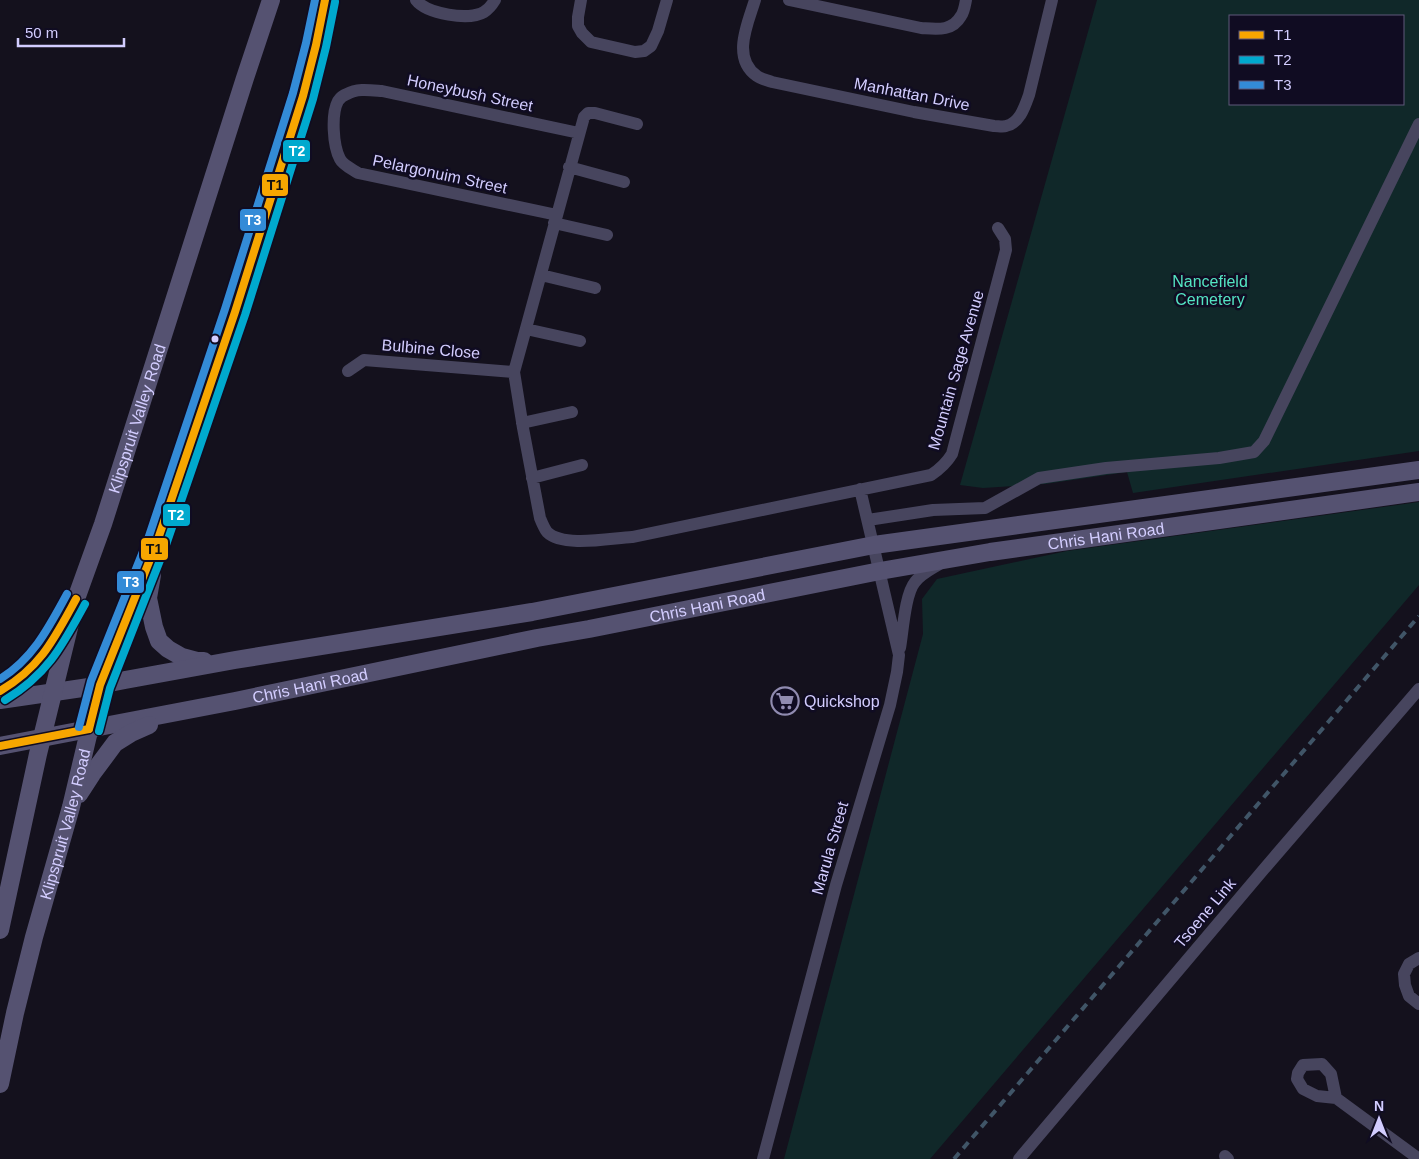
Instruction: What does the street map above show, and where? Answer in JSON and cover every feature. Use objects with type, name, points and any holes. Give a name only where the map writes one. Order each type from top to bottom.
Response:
[{"type":"main road","name":"Klipspruit Valley Road","points":[[0,930],[42,739],[76,599],[103,524],[271,0]]},
{"type":"main road","name":"Klipspruit Valley Road","points":[[0,1084],[34,937],[71,807],[100,685],[157,542],[235,312],[300,105],[316,45],[325,0]]},
{"type":"main road","name":"Chris Hani Road","points":[[0,700],[53,693],[235,660],[532,612],[874,545],[1419,470]]},
{"type":"main road","name":"Chris Hani Road","points":[[0,746],[180,712],[537,638],[880,571],[990,552],[1419,492]]},
{"type":"main road","points":[[157,542],[148,598],[154,627],[159,640],[168,649],[182,657],[197,661],[235,660]]},
{"type":"main road","points":[[0,691],[17,681],[34,666],[52,642],[76,599]]},
{"type":"main road","points":[[71,807],[115,743],[131,733],[180,712]]},
{"type":"street","points":[[416,0],[435,12],[468,16],[484,12],[490,8],[495,0]]},
{"type":"street","points":[[581,0],[578,26],[591,42],[634,52],[644,51],[651,46],[658,31],[667,0]]},
{"type":"street","name":"Manhattan Drive","points":[[755,0],[743,40],[743,55],[747,64],[758,77],[772,82],[914,112],[994,126],[1007,126],[1020,116],[1029,95],[1052,0]]},
{"type":"street","points":[[789,0],[921,28],[942,29],[953,25],[962,16],[966,0]]},
{"type":"street","name":"Honeybush Street","points":[[355,90],[382,90],[579,133]]},
{"type":"street","name":"Pelargonuim Street","points":[[355,90],[338,100],[333,136],[340,161],[358,173],[556,219],[607,235]]},
{"type":"street","points":[[582,465],[532,478],[514,372],[584,116],[595,112],[637,124]]},
{"type":"street","points":[[868,520],[932,510],[985,508],[1039,478],[1106,468],[1219,458],[1254,452],[1264,441],[1419,124]]},
{"type":"street","points":[[569,167],[624,182]]},
{"type":"street","name":"Mountain Sage Avenue","points":[[532,478],[540,518],[548,533],[568,540],[591,540],[632,537],[931,475],[947,463],[952,454],[1006,250],[1005,239],[998,228]]},
{"type":"street","points":[[541,275],[595,288]]},
{"type":"street","points":[[526,329],[580,341]]},
{"type":"street","name":"Bulbine Close","points":[[348,371],[364,360],[514,372]]},
{"type":"street","points":[[522,423],[572,412]]},
{"type":"street","points":[[860,489],[874,545]]},
{"type":"street","name":"Marula Street","points":[[763,1159],[839,876],[890,705],[897,672],[899,655],[874,545]]},
{"type":"street","points":[[899,655],[909,592],[914,582],[923,574],[947,560]]},
{"type":"street","name":"Tsoene Link","points":[[1019,1159],[1270,861],[1419,689]]},
{"type":"street","points":[[1419,958],[1409,964],[1404,974],[1409,996],[1419,1004]]},
{"type":"street","points":[[1336,1098],[1419,1159]]},
{"type":"green space","name":"Nancefield Cemetery","points":[[1097,0],[1419,0],[1419,451],[1133,493],[1127,472],[1045,484],[983,488],[960,485]]},
{"type":"green space","points":[[1419,502],[1419,585],[930,1159],[784,1159],[923,634],[922,599],[937,579],[1067,551]]},
{"type":"railway","points":[[954,1159],[1419,616]]},
{"type":"transit line","name":"T3","points":[[79,727],[91,681],[148,539],[225,309],[293,93],[315,0]]},
{"type":"transit line","name":"T1","points":[[89,729],[100,685],[157,542],[235,312],[303,96],[325,0]]},
{"type":"transit line","name":"T2","points":[[99,731],[110,688],[166,545],[245,315],[313,99],[335,2]]},
{"type":"transit line","name":"T3","points":[[0,679],[12,671],[31,652],[47,630],[67,594]]},
{"type":"transit line","name":"T1","points":[[0,691],[14,682],[36,662],[53,639],[76,599]]},
{"type":"transit line","name":"T2","points":[[5,700],[20,690],[43,669],[61,646],[85,604]]},
{"type":"transit line","name":"T1","points":[[0,746],[89,729]]},
{"type":"place","name":"Quickshop","points":[[785,701]]}]
